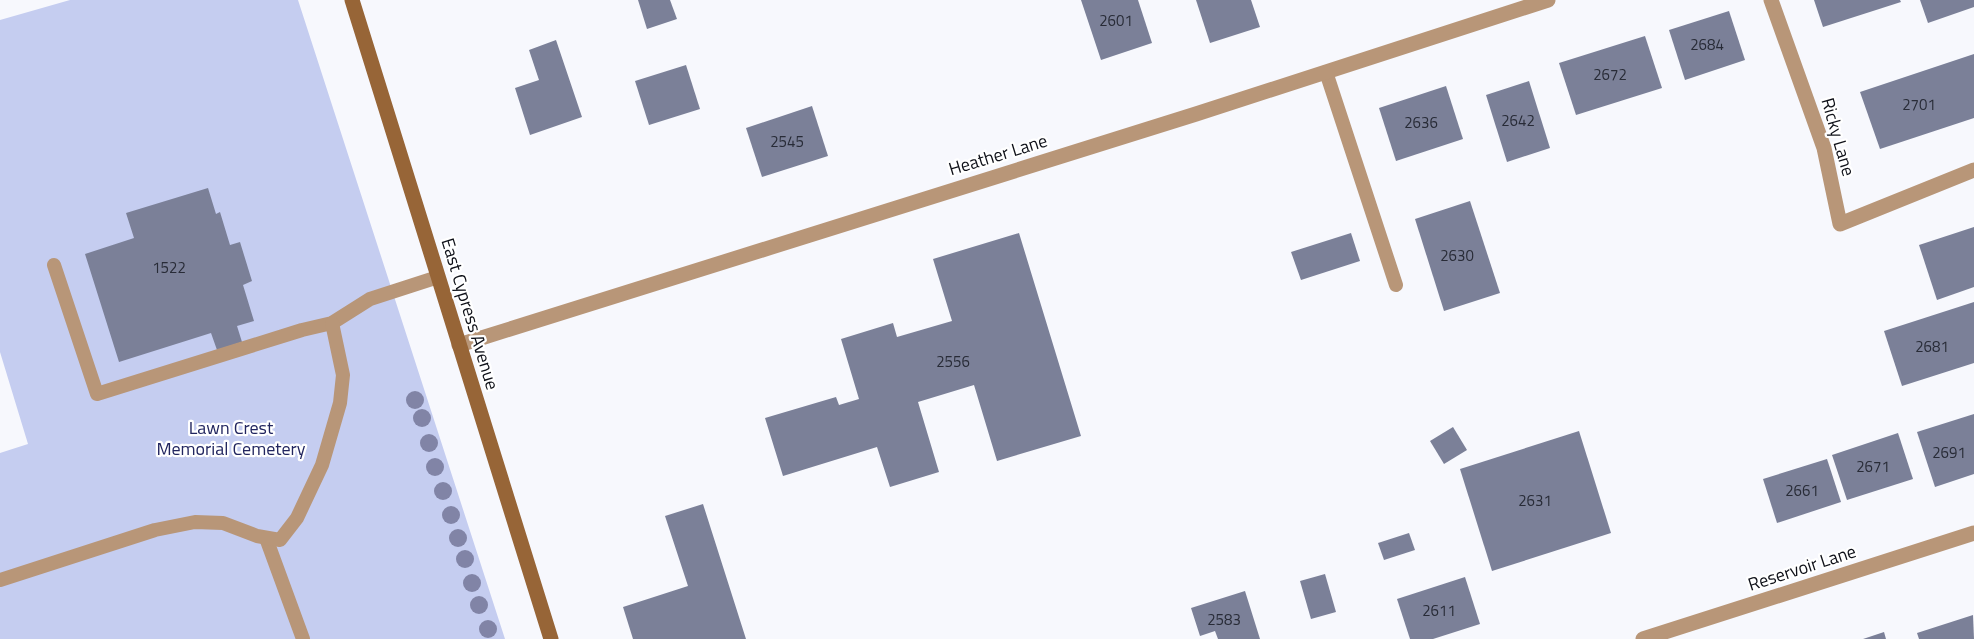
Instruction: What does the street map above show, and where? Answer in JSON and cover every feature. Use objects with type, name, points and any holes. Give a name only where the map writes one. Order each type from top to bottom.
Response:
[{"type":"main road","name":"East Cypress Avenue","points":[[352,0],[551,639]]},
{"type":"street","name":"Ricky Lane","points":[[1771,0],[1824,148],[1840,224],[1974,170]]},
{"type":"street","name":"Heather Lane","points":[[459,345],[1326,72],[1538,2]]},
{"type":"street","name":"Reservoir Lane","points":[[1643,639],[1974,533]]},
{"type":"lane","points":[[1326,72],[1396,285]]},
{"type":"lane","points":[[54,265],[97,394],[302,330],[332,323],[370,299],[438,277]]},
{"type":"lane","points":[[0,580],[155,530],[195,522],[223,524],[280,540],[297,518],[322,465],[343,389],[343,375],[332,323]]},
{"type":"lane","points":[[266,537],[303,639]]},
{"type":"green space","name":"Lawn Crest Memorial Cemetery","points":[[70,0],[298,0],[505,639],[0,639],[0,453],[28,444],[0,352],[0,20]]},
{"type":"building","points":[[638,0],[670,0],[677,19],[647,29]]},
{"type":"building","points":[[1081,0],[1138,0],[1152,43],[1101,60]]},
{"type":"building","points":[[1196,0],[1251,0],[1260,27],[1210,43]]},
{"type":"building","points":[[1814,0],[1900,0],[1901,2],[1823,27]]},
{"type":"building","points":[[1920,0],[1974,0],[1974,7],[1928,23]]},
{"type":"building","points":[[1729,11],[1745,60],[1685,80],[1669,30]]},
{"type":"building","points":[[1645,36],[1662,88],[1576,115],[1559,63]]},
{"type":"building","points":[[556,40],[582,117],[530,135],[515,88],[539,80],[529,50]]},
{"type":"building","points":[[1974,54],[1974,118],[1880,149],[1860,92]]},
{"type":"building","points":[[686,65],[700,109],[649,125],[635,81]]},
{"type":"building","points":[[1529,81],[1550,148],[1507,162],[1486,95]]},
{"type":"building","points":[[1446,86],[1463,139],[1396,161],[1379,108]]},
{"type":"building","points":[[812,106],[828,156],[762,177],[746,128]]},
{"type":"building","points":[[208,188],[216,214],[220,212],[230,245],[240,242],[252,281],[243,285],[254,321],[237,326],[242,342],[217,350],[211,333],[119,362],[85,254],[134,238],[126,213]]},
{"type":"building","points":[[1470,201],[1500,293],[1444,311],[1415,219]]},
{"type":"building","points":[[1974,227],[1974,287],[1937,300],[1919,245]]},
{"type":"building","points":[[1019,233],[1081,436],[997,461],[974,385],[918,402],[939,472],[890,487],[877,447],[783,476],[765,418],[836,397],[839,405],[859,399],[841,339],[893,323],[897,337],[952,321],[933,259]]},
{"type":"building","points":[[1351,233],[1360,261],[1301,280],[1291,252]]},
{"type":"building","points":[[1974,302],[1974,363],[1902,386],[1884,331]]},
{"type":"building","points":[[1974,414],[1974,474],[1935,487],[1917,432]]},
{"type":"building","points":[[1453,427],[1467,450],[1444,464],[1430,441]]},
{"type":"building","points":[[1579,431],[1611,533],[1492,571],[1460,469]]},
{"type":"building","points":[[1898,433],[1913,479],[1847,500],[1832,455]]},
{"type":"building","points":[[1827,459],[1841,502],[1777,523],[1763,479]]},
{"type":"building","points":[[703,504],[746,639],[633,639],[623,607],[688,586],[665,516]]},
{"type":"building","points":[[1409,533],[1415,550],[1384,560],[1378,543]]},
{"type":"building","points":[[1325,574],[1336,612],[1311,619],[1300,581]]},
{"type":"building","points":[[1465,577],[1480,624],[1433,639],[1410,639],[1397,599]]},
{"type":"building","points":[[1245,591],[1260,639],[1218,639],[1215,631],[1200,636],[1191,608]]},
{"type":"building","points":[[1973,615],[1974,639],[1919,639],[1917,633]]},
{"type":"building","points":[[1884,632],[1886,639],[1863,639]]}]
